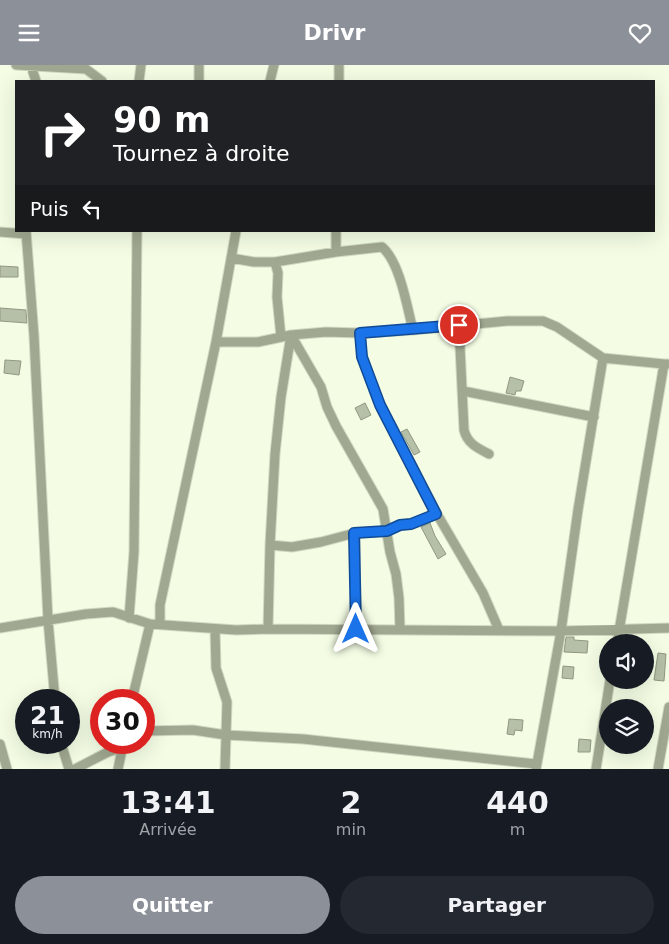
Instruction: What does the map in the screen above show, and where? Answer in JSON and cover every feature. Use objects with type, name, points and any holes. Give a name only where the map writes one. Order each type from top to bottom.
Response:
[{"type":"street","points":[[16,65],[86,69],[101,80]]},
{"type":"street","points":[[139,80],[142,65]]},
{"type":"street","points":[[199,65],[199,80]]},
{"type":"street","points":[[270,80],[274,65]]},
{"type":"street","points":[[339,65],[339,80]]},
{"type":"street","points":[[30,66],[36,80]]},
{"type":"street","points":[[0,232],[26,233],[34,336],[48,620],[54,689]]},
{"type":"street","points":[[129,618],[134,552],[137,232]]},
{"type":"street","points":[[160,624],[160,605],[216,342],[236,232]]},
{"type":"street","points":[[336,232],[336,252]]},
{"type":"street","points":[[232,258],[254,262],[275,262],[382,247],[390,253],[413,330]]},
{"type":"street","points":[[275,262],[278,273],[277,297],[281,337]]},
{"type":"street","points":[[216,342],[258,342],[291,335],[326,332],[360,333],[507,321],[543,321],[557,327],[603,359],[667,364],[618,634]]},
{"type":"street","points":[[459,325],[465,437],[488,454]]},
{"type":"street","points":[[360,333],[362,357],[380,405],[436,514],[483,593],[499,629]]},
{"type":"street","points":[[291,335],[321,387],[327,407],[336,426],[383,509],[398,590],[400,630]]},
{"type":"street","points":[[268,629],[270,545],[280,406],[291,335]]},
{"type":"street","points":[[155,731],[193,730],[226,735],[303,739],[536,766],[561,631],[578,511],[603,359]]},
{"type":"street","points":[[463,391],[594,417]]},
{"type":"street","points":[[270,545],[292,547],[321,542],[354,533],[387,531],[436,514]]},
{"type":"street","points":[[354,533],[356,629]]},
{"type":"street","points":[[0,628],[114,612],[150,625],[160,624],[216,629],[499,629],[561,631],[669,628]]},
{"type":"street","points":[[135,689],[150,625]]},
{"type":"street","points":[[652,628],[669,636]]},
{"type":"street","points":[[216,629],[216,668],[227,702],[225,769]]},
{"type":"street","points":[[596,769],[609,689]]},
{"type":"street","points":[[658,769],[669,707]]},
{"type":"street","points":[[0,744],[7,769]]},
{"type":"street","points":[[64,754],[69,769]]},
{"type":"street","points":[[75,769],[104,754]]},
{"type":"street","points":[[118,769],[121,754]]},
{"type":"building","points":[[0,266],[18,267],[18,277],[0,277]]},
{"type":"building","points":[[0,308],[26,310],[27,323],[0,321]]},
{"type":"building","points":[[5,360],[21,361],[19,375],[4,373]]},
{"type":"building","points":[[510,377],[524,381],[521,391],[516,391],[515,395],[506,393]]},
{"type":"building","points":[[365,403],[371,415],[361,420],[355,408]]},
{"type":"building","points":[[407,429],[420,452],[414,455],[401,432]]},
{"type":"building","points":[[430,523],[435,536],[446,554],[438,559],[421,527]]},
{"type":"building","points":[[566,637],[574,637],[574,640],[588,641],[587,653],[564,652]]},
{"type":"building","points":[[658,653],[666,654],[664,681],[654,680]]},
{"type":"building","points":[[563,666],[574,667],[573,679],[562,678]]},
{"type":"building","points":[[509,719],[523,720],[522,731],[515,730],[514,735],[507,734]]},
{"type":"building","points":[[579,739],[591,740],[590,752],[578,752]]},
{"type":"route","points":[[356,629],[356,554],[354,533],[387,531],[436,514],[380,405],[362,357],[360,333],[459,325]]}]
